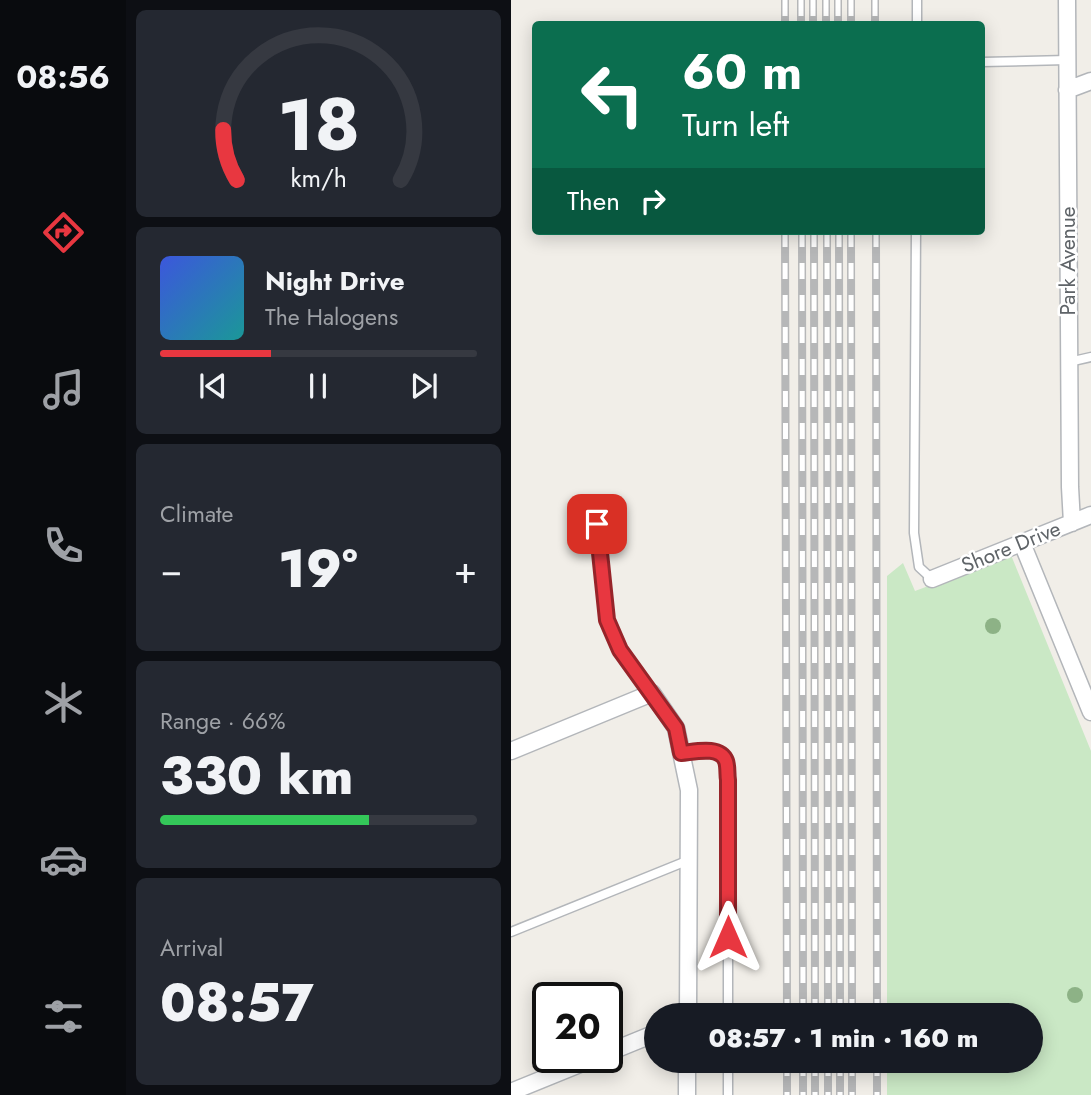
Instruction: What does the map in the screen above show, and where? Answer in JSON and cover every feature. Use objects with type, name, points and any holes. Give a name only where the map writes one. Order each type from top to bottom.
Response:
[{"type":"street","name":"Park Avenue","points":[[1067,0],[1072,523]]},
{"type":"street","points":[[1067,90],[1091,82]]},
{"type":"street","name":"Shore Drive","points":[[932,579],[1091,515]]},
{"type":"street","points":[[1022,543],[1091,712]]},
{"type":"street","points":[[511,751],[652,693],[676,728],[689,790],[688,1003]]},
{"type":"street","points":[[623,1046],[644,1038]]},
{"type":"street","points":[[511,1092],[558,1073]]},
{"type":"street","points":[[687,1073],[687,1095]]},
{"type":"lane","points":[[917,0],[917,21]]},
{"type":"lane","points":[[985,62],[1067,61]]},
{"type":"lane","points":[[916,235],[914,533],[919,567],[932,579]]},
{"type":"lane","points":[[1069,362],[1091,357]]},
{"type":"lane","points":[[597,524],[607,620],[620,650],[652,693]]},
{"type":"lane","points":[[681,753],[706,750],[720,754],[726,761],[728,1003]]},
{"type":"lane","points":[[511,932],[689,860]]},
{"type":"lane","points":[[728,1073],[728,1095]]},
{"type":"green space","points":[[1011,555],[1091,751],[1091,1095],[887,1095],[887,1073],[1043,1073],[1043,1003],[887,1003],[887,576],[903,563],[915,591]]},
{"type":"railway","points":[[785,0],[785,21]]},
{"type":"railway","points":[[801,0],[801,21]]},
{"type":"railway","points":[[813,0],[813,21]]},
{"type":"railway","points":[[826,0],[826,21]]},
{"type":"railway","points":[[838,0],[838,21]]},
{"type":"railway","points":[[851,0],[851,21]]},
{"type":"railway","points":[[875,0],[875,21]]},
{"type":"railway","points":[[785,235],[787,1003]]},
{"type":"railway","points":[[802,235],[803,1003]]},
{"type":"railway","points":[[814,235],[815,1003]]},
{"type":"railway","points":[[827,235],[828,1003]]},
{"type":"railway","points":[[839,235],[840,1003]]},
{"type":"railway","points":[[851,235],[852,1003]]},
{"type":"railway","points":[[876,235],[877,1003]]},
{"type":"railway","points":[[787,1073],[787,1095]]},
{"type":"railway","points":[[803,1073],[803,1095]]},
{"type":"railway","points":[[815,1073],[815,1095]]},
{"type":"railway","points":[[828,1073],[828,1095]]},
{"type":"railway","points":[[840,1073],[840,1095]]},
{"type":"railway","points":[[852,1073],[852,1095]]},
{"type":"railway","points":[[877,1073],[877,1095]]},
{"type":"route","points":[[597,524],[607,620],[620,650],[676,728],[681,753],[706,750],[720,754],[726,761],[728,937]]}]
